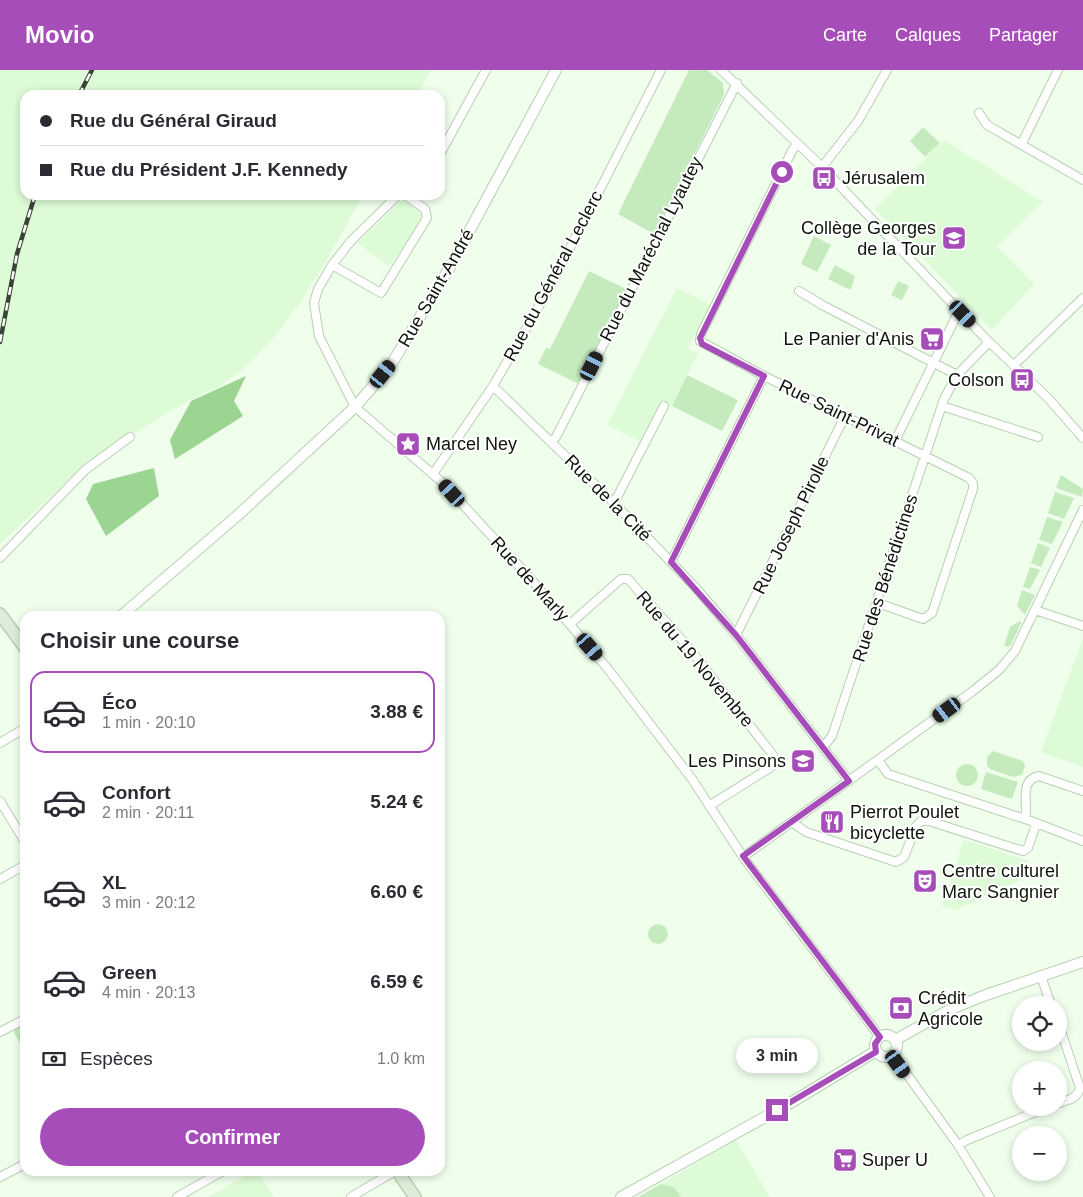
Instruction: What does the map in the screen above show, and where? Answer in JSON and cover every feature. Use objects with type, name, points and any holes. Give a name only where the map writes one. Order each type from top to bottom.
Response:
[{"type":"main road","points":[[1,617],[20,642]]},
{"type":"main road","points":[[400,1176],[415,1197]]},
{"type":"street","points":[[445,145],[486,70]]},
{"type":"street","name":"Rue Saint-André","points":[[127,611],[236,516],[355,407],[391,365],[473,226],[556,70]]},
{"type":"street","name":"Rue du Général Leclerc","points":[[433,474],[493,386],[550,288],[661,70]]},
{"type":"street","points":[[721,70],[822,167],[989,342],[1048,398],[1083,438]]},
{"type":"street","points":[[822,167],[858,121],[887,70]]},
{"type":"street","points":[[1022,143],[1058,70]]},
{"type":"street","name":"Rue du Maréchal Lyautey","points":[[552,442],[737,84]]},
{"type":"street","points":[[979,113],[986,125],[1022,143],[1083,180]]},
{"type":"street","name":"Rue Saint-Privat","points":[[798,144],[789,156],[700,341],[764,376],[969,478],[973,483],[973,489],[929,618],[923,619],[878,604]]},
{"type":"street","points":[[355,407],[324,346],[316,324],[314,312],[316,296],[332,265],[351,241],[393,200]]},
{"type":"street","points":[[332,265],[381,293],[427,218],[425,209],[412,200]]},
{"type":"street","points":[[799,291],[824,306],[957,375]]},
{"type":"street","points":[[1014,365],[1083,298]]},
{"type":"street","points":[[895,441],[956,317],[961,312]]},
{"type":"street","name":"Rue des Bénédictines","points":[[823,746],[832,736],[878,604],[942,406],[957,375],[989,342]]},
{"type":"street","points":[[671,562],[764,376]]},
{"type":"street","name":"Rue de la Cité","points":[[493,386],[614,503],[671,562],[736,635],[849,781]]},
{"type":"street","points":[[614,503],[664,406]]},
{"type":"street","points":[[942,406],[1038,437]]},
{"type":"street","name":"Rue de Marly","points":[[355,407],[433,474],[570,624],[647,717],[743,856],[880,1037]]},
{"type":"street","name":"Rue Joseph Pirolle","points":[[736,635],[845,416]]},
{"type":"street","points":[[0,558],[85,470],[130,437]]},
{"type":"street","points":[[743,856],[968,696],[999,670],[1015,651],[1083,510]]},
{"type":"street","name":"Rue du 19 Novembre","points":[[570,624],[621,579],[628,579],[688,647],[773,755],[774,761],[771,766],[709,806]]},
{"type":"street","points":[[1036,610],[1083,626]]},
{"type":"street","points":[[0,743],[20,731]]},
{"type":"street","points":[[878,760],[888,774],[1025,819],[1083,841]]},
{"type":"street","points":[[1025,819],[1024,798],[1028,783],[1033,777],[1039,776],[1083,791]]},
{"type":"street","points":[[0,801],[20,834]]},
{"type":"street","points":[[792,822],[806,832],[896,862],[904,857],[916,826],[921,821],[929,821],[1023,851],[1028,848],[1036,824]]},
{"type":"street","points":[[0,879],[20,868]]},
{"type":"street","points":[[895,1040],[957,1007],[1083,962]]},
{"type":"street","points":[[1041,976],[1048,996]]},
{"type":"street","points":[[0,1032],[20,1022]]},
{"type":"street","points":[[888,1035],[895,1040],[897,1048],[893,1055],[884,1057],[876,1052],[875,1044],[880,1037],[888,1035]]},
{"type":"street","points":[[1067,1047],[1079,1080],[1079,1093],[1073,1099],[1067,1101]]},
{"type":"street","points":[[621,1197],[792,1102],[876,1052]]},
{"type":"street","points":[[893,1055],[958,1146],[990,1197]]},
{"type":"street","points":[[958,1146],[966,1140],[1026,1116]]},
{"type":"street","points":[[0,1177],[20,1167]]},
{"type":"street","points":[[177,1197],[214,1176]]},
{"type":"street","points":[[351,1197],[387,1176]]},
{"type":"shaded area","points":[[0,70],[431,70],[420,90],[20,90],[20,200],[360,200],[303,298],[282,328],[248,365],[220,386],[186,402],[88,461],[0,544]]},
{"type":"shaded area","points":[[689,70],[707,70],[723,83],[724,95],[654,234],[618,214]]},
{"type":"shaded area","points":[[923,127],[940,143],[925,157],[910,141]]},
{"type":"shaded area","name":"Collège Georges de la Tour","points":[[944,140],[1043,202],[997,246],[1034,284],[992,330],[875,209]]},
{"type":"shaded area","points":[[402,200],[426,217],[389,266],[358,243]]},
{"type":"shaded area","points":[[814,236],[831,245],[817,272],[801,264]]},
{"type":"shaded area","points":[[835,265],[855,276],[851,289],[828,279]]},
{"type":"shaded area","points":[[589,271],[626,289],[579,384],[538,364],[546,348],[550,349]]},
{"type":"shaded area","points":[[898,281],[909,286],[902,300],[891,295]]},
{"type":"shaded area","points":[[677,288],[710,305],[688,349],[698,353],[671,407],[661,402],[641,442],[607,425]]},
{"type":"shaded area","points":[[687,375],[738,400],[722,431],[672,406]]},
{"type":"shaded area","points":[[1061,475],[1083,489],[1082,497],[1056,488]]},
{"type":"shaded area","points":[[1055,492],[1074,498],[1064,519],[1048,513]]},
{"type":"shaded area","points":[[1047,517],[1063,522],[1052,544],[1039,540]]},
{"type":"shaded area","points":[[1038,543],[1050,548],[1041,567],[1031,563]]},
{"type":"shaded area","points":[[1030,567],[1040,570],[1030,589],[1023,587]]},
{"type":"shaded area","points":[[1022,590],[1035,595],[1025,615],[1017,606]]},
{"type":"shaded area","points":[[1020,621],[1022,622],[1011,644],[1009,647],[1004,646],[1010,627]]},
{"type":"shaded area","points":[[1083,638],[1083,767],[1041,752]]},
{"type":"shaded area","points":[[993,751],[1023,761],[1025,766],[1022,775],[1013,777],[990,769],[987,766],[987,757]]},
{"type":"shaded area","points":[[963,764],[971,764],[978,771],[978,779],[971,786],[963,786],[956,779],[956,771]]},
{"type":"shaded area","points":[[986,772],[1018,782],[1012,799],[981,789]]},
{"type":"shaded area","points":[[964,840],[1029,861],[1022,879],[956,910],[942,906]]},
{"type":"shaded area","points":[[658,924],[665,927],[668,934],[665,941],[658,944],[651,941],[648,934],[651,927]]},
{"type":"shaded area","points":[[20,1026],[20,1044],[13,1030]]},
{"type":"shaded area","points":[[736,1140],[770,1197],[640,1197]]},
{"type":"shaded area","points":[[245,1176],[260,1176],[274,1197],[208,1197]]},
{"type":"shaded area","points":[[661,1184],[675,1188],[681,1197],[638,1197]]},
{"type":"green space","points":[[246,376],[234,401],[243,416],[175,459],[170,440],[191,401]]},
{"type":"green space","points":[[154,468],[159,496],[106,536],[86,499],[93,484]]},
{"type":"railway","points":[[82,90],[92,70]]},
{"type":"railway","points":[[0,342],[17,254],[33,200]]},
{"type":"place","name":"Jérusalem","points":[[824,178]]},
{"type":"place","name":"Collège Georges de la Tour","points":[[954,238]]},
{"type":"place","name":"Le Panier d'Anis","points":[[932,339]]},
{"type":"place","name":"Colson","points":[[1022,380]]},
{"type":"place","name":"Marcel Ney","points":[[408,444]]},
{"type":"place","name":"Les Pinsons","points":[[803,761]]},
{"type":"place","name":"Pierrot Poulet bicyclette","points":[[832,822]]},
{"type":"place","name":"Centre culturel Marc Sangnier","points":[[925,881]]},
{"type":"place","name":"Crédit Agricole","points":[[901,1008]]},
{"type":"place","name":"Super U","points":[[845,1160]]},
{"type":"route","points":[[777,1110],[876,1052],[875,1044],[880,1037],[743,856],[849,781],[736,635],[671,562],[764,376],[702,344],[700,338],[782,172]]}]
